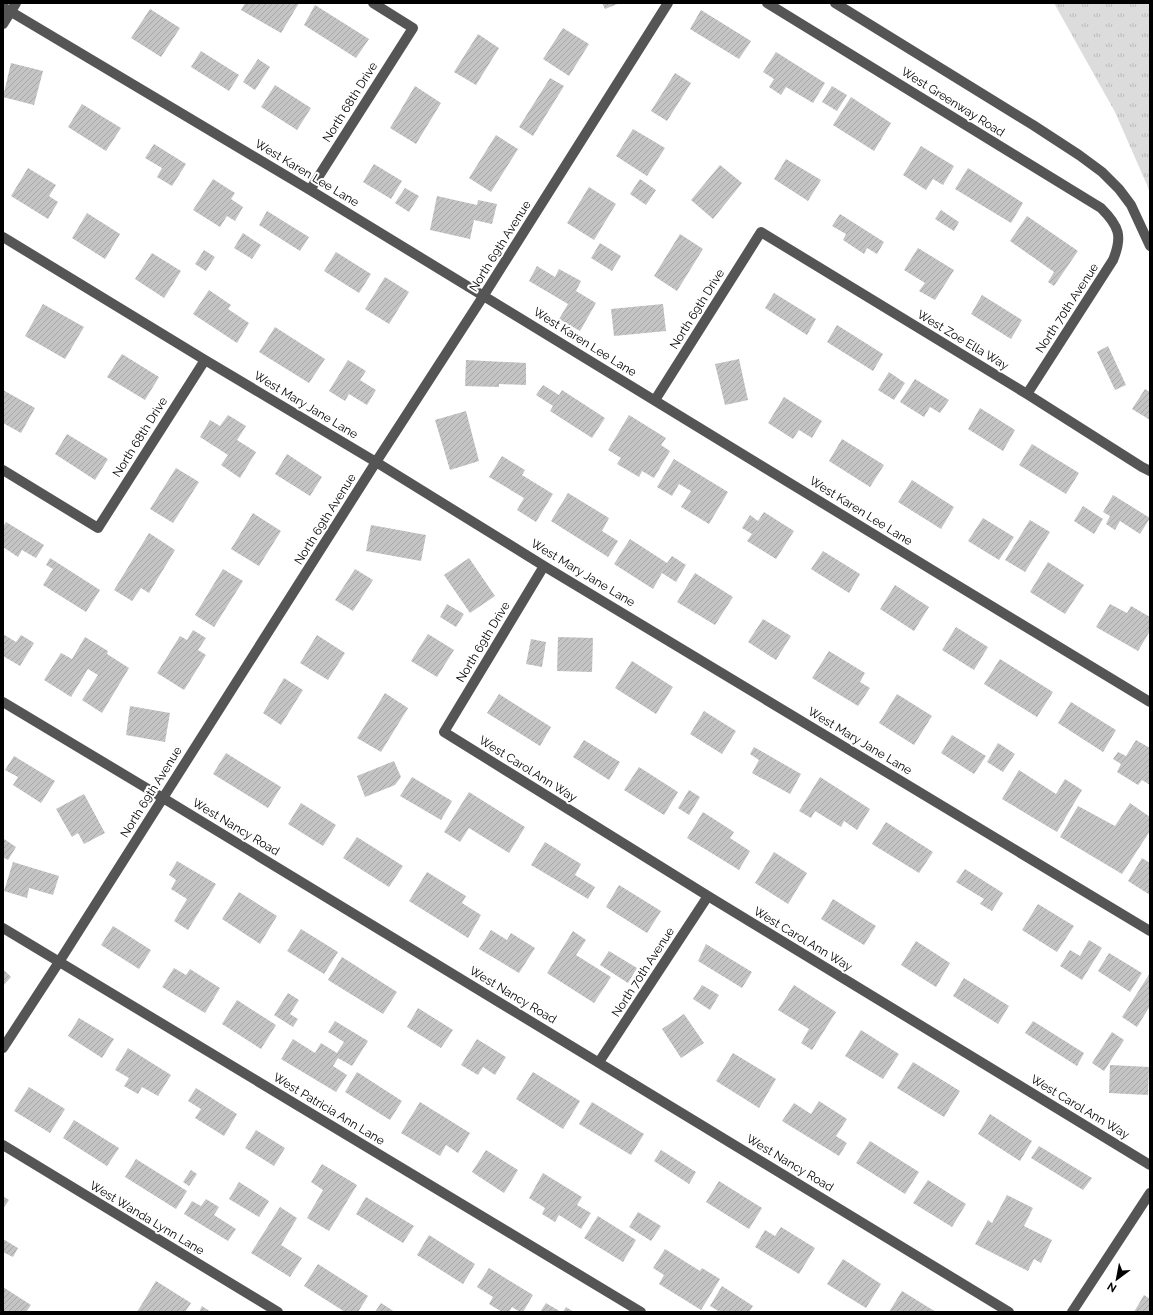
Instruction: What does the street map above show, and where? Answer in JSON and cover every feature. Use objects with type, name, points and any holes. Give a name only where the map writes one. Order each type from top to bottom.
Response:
[{"type":"street","points":[[3,24],[7,10],[16,3]]},
{"type":"street","name":"North 68th Drive","points":[[310,190],[413,28],[373,3]]},
{"type":"street","name":"North 69th Avenue","points":[[3,1048],[484,295],[668,3]]},
{"type":"street","name":"West Greenway Road","points":[[767,3],[1101,208],[1111,219],[1118,232]]},
{"type":"street","name":"West Greenway Road","points":[[836,3],[1033,125],[1102,172],[1119,189],[1131,205],[1150,246]]},
{"type":"street","name":"West Karen Lee Lane","points":[[7,10],[484,295],[1150,702]]},
{"type":"street","name":"West Zoe Ella Way","points":[[761,232],[1027,394],[1150,471]]},
{"type":"street","name":"North 69th Drive","points":[[656,400],[761,232]]},
{"type":"street","name":"North 70th Avenue","points":[[1027,394],[1113,260],[1118,248],[1118,232]]},
{"type":"street","name":"West Mary Jane Lane","points":[[3,237],[376,462],[544,566],[1150,931]]},
{"type":"street","name":"North 68th Drive","points":[[3,470],[98,528],[205,360]]},
{"type":"street","name":"North 69th Drive","points":[[444,732],[544,566]]},
{"type":"street","name":"West Nancy Road","points":[[3,702],[1009,1312]]},
{"type":"street","name":"West Carol Ann Way","points":[[444,732],[708,896],[1150,1165]]},
{"type":"street","name":"North 70th Avenue","points":[[599,1062],[708,896]]},
{"type":"street","name":"West Patricia Ann Lane","points":[[3,928],[641,1312]]},
{"type":"street","name":"West Wanda Lynn Lane","points":[[3,1146],[278,1312]]},
{"type":"street","points":[[1072,1312],[1150,1193]]},
{"type":"green space","points":[[1054,3],[1150,3],[1150,194],[1115,112]]},
{"type":"building","points":[[245,3],[299,3],[281,33],[241,10]]},
{"type":"building","points":[[602,3],[620,3],[605,9]]},
{"type":"building","points":[[315,5],[369,39],[356,58],[304,25]]},
{"type":"building","points":[[150,9],[180,28],[161,57],[131,38]]},
{"type":"building","points":[[701,10],[751,41],[739,59],[690,29]]},
{"type":"building","points":[[563,28],[589,44],[569,76],[543,59]]},
{"type":"building","points":[[478,34],[499,48],[476,85],[454,72]]},
{"type":"building","points":[[201,51],[239,75],[229,91],[191,67]]},
{"type":"building","points":[[776,52],[825,83],[813,103],[786,87],[781,95],[769,87],[774,79],[763,72]]},
{"type":"building","points":[[258,59],[270,67],[255,90],[243,82]]},
{"type":"building","points":[[11,63],[43,71],[34,105],[3,97]]},
{"type":"building","points":[[675,73],[691,83],[667,121],[651,111]]},
{"type":"building","points":[[550,78],[564,86],[533,136],[519,127]]},
{"type":"building","points":[[275,85],[311,108],[297,130],[261,107]]},
{"type":"building","points":[[415,86],[441,103],[416,144],[390,128]]},
{"type":"building","points":[[832,86],[847,95],[837,111],[822,102]]},
{"type":"building","points":[[851,97],[891,123],[874,151],[833,125]]},
{"type":"building","points":[[82,104],[121,128],[106,151],[68,127]]},
{"type":"building","points":[[633,129],[665,148],[647,176],[616,156]]},
{"type":"building","points":[[496,135],[518,149],[491,192],[469,178]]},
{"type":"building","points":[[154,144],[186,164],[172,186],[157,177],[162,168],[145,158]]},
{"type":"building","points":[[921,146],[954,166],[943,185],[933,179],[926,190],[903,175]]},
{"type":"building","points":[[786,159],[821,180],[808,201],[774,179]]},
{"type":"building","points":[[374,164],[402,181],[391,199],[363,182]]},
{"type":"building","points":[[720,165],[742,183],[713,219],[691,200]]},
{"type":"building","points":[[28,168],[56,185],[49,196],[58,202],[48,219],[11,196]]},
{"type":"building","points":[[968,168],[1023,203],[1011,223],[955,189]]},
{"type":"building","points":[[213,179],[235,193],[231,199],[243,207],[235,221],[227,216],[220,227],[193,210]]},
{"type":"building","points":[[640,179],[656,190],[646,205],[630,194]]},
{"type":"building","points":[[589,187],[616,204],[594,240],[567,223]]},
{"type":"building","points":[[405,188],[419,196],[409,212],[395,203]]},
{"type":"building","points":[[437,196],[477,205],[478,200],[497,204],[492,224],[474,220],[470,239],[430,230]]},
{"type":"building","points":[[941,210],[959,222],[954,231],[935,219]]},
{"type":"building","points":[[267,211],[309,237],[300,251],[259,225]]},
{"type":"building","points":[[87,213],[120,234],[105,259],[72,238]]},
{"type":"building","points":[[840,214],[884,242],[877,254],[867,248],[864,254],[843,240],[846,234],[832,226]]},
{"type":"building","points":[[1027,216],[1078,251],[1054,286],[1048,282],[1054,272],[1010,241]]},
{"type":"building","points":[[243,233],[261,245],[252,259],[234,248]]},
{"type":"building","points":[[680,234],[703,249],[677,291],[654,276]]},
{"type":"building","points":[[600,243],[621,256],[612,271],[591,258]]},
{"type":"building","points":[[918,248],[954,270],[935,300],[919,291],[925,283],[904,270]]},
{"type":"building","points":[[204,250],[215,257],[206,271],[195,264]]},
{"type":"building","points":[[336,252],[371,274],[359,293],[324,271]]},
{"type":"building","points":[[152,253],[181,271],[164,298],[135,279]]},
{"type":"building","points":[[537,266],[555,277],[559,269],[581,281],[576,291],[596,303],[580,331],[559,319],[568,304],[529,281]]},
{"type":"building","points":[[385,277],[409,292],[389,324],[365,309]]},
{"type":"building","points":[[209,290],[231,305],[228,309],[249,323],[237,343],[193,314]]},
{"type":"building","points":[[774,293],[816,319],[807,335],[765,308]]},
{"type":"building","points":[[982,295],[1022,320],[1011,339],[971,314]]},
{"type":"building","points":[[43,304],[84,327],[65,359],[25,336]]},
{"type":"building","points":[[663,304],[666,331],[614,336],[611,309]]},
{"type":"building","points":[[837,325],[883,354],[873,371],[827,342]]},
{"type":"building","points":[[275,327],[325,359],[309,383],[259,352]]},
{"type":"building","points":[[1108,346],[1126,385],[1115,390],[1097,352]]},
{"type":"building","points":[[122,354],[159,377],[145,400],[107,377]]},
{"type":"building","points":[[739,359],[748,400],[725,405],[715,364]]},
{"type":"building","points":[[348,360],[366,371],[360,380],[376,390],[367,405],[349,394],[345,401],[329,391]]},
{"type":"building","points":[[466,360],[526,363],[526,385],[499,384],[499,387],[465,386]]},
{"type":"building","points":[[889,372],[905,383],[894,400],[878,390]]},
{"type":"building","points":[[915,379],[949,400],[940,413],[930,407],[924,417],[900,402]]},
{"type":"building","points":[[543,385],[559,395],[562,390],[605,418],[592,438],[550,411],[553,406],[536,395]]},
{"type":"building","points":[[1145,389],[1150,392],[1150,420],[1132,409]]},
{"type":"building","points":[[3,390],[35,408],[21,433],[3,423]]},
{"type":"building","points":[[784,397],[822,421],[812,438],[799,430],[793,439],[768,423]]},
{"type":"building","points":[[980,408],[1015,430],[1003,451],[968,429]]},
{"type":"building","points":[[466,411],[479,461],[450,470],[435,420]]},
{"type":"building","points":[[228,415],[246,426],[237,440],[256,452],[240,478],[221,465],[228,455],[200,437],[210,420],[220,426]]},
{"type":"building","points":[[629,415],[666,438],[661,445],[670,451],[654,478],[642,471],[639,477],[617,464],[621,458],[608,450]]},
{"type":"building","points":[[67,434],[108,459],[95,480],[55,454]]},
{"type":"building","points":[[842,439],[884,465],[870,487],[829,461]]},
{"type":"building","points":[[1032,444],[1079,473],[1066,494],[1019,465]]},
{"type":"building","points":[[287,454],[322,477],[310,496],[275,474]]},
{"type":"building","points":[[502,456],[525,470],[522,475],[553,494],[536,522],[517,510],[524,498],[489,477]]},
{"type":"building","points":[[674,459],[728,492],[709,524],[681,507],[691,491],[679,484],[672,496],[657,487]]},
{"type":"building","points":[[176,468],[199,482],[173,523],[150,509]]},
{"type":"building","points":[[912,480],[954,507],[941,529],[898,502]]},
{"type":"building","points":[[568,493],[609,518],[602,531],[618,541],[608,557],[551,521]]},
{"type":"building","points":[[1113,495],[1150,518],[1140,534],[1120,521],[1115,530],[1106,524],[1110,516],[1103,512]]},
{"type":"building","points":[[1083,506],[1103,519],[1094,534],[1074,521]]},
{"type":"building","points":[[764,512],[794,531],[776,559],[747,541],[752,534],[742,528],[750,515],[758,521]]},
{"type":"building","points":[[253,513],[281,531],[259,566],[231,549]]},
{"type":"building","points":[[983,518],[1014,537],[999,560],[968,541]]},
{"type":"building","points":[[1030,520],[1050,532],[1025,572],[1005,560]]},
{"type":"building","points":[[6,522],[44,545],[36,558],[22,550],[18,557],[3,547],[3,527]]},
{"type":"building","points":[[371,525],[426,535],[421,561],[366,551]]},
{"type":"building","points":[[149,533],[175,550],[149,593],[141,588],[132,601],[114,590]]},
{"type":"building","points":[[630,539],[667,563],[672,556],[686,565],[676,582],[662,573],[653,589],[614,564]]},
{"type":"building","points":[[823,551],[860,574],[849,593],[811,569]]},
{"type":"building","points":[[50,558],[100,590],[86,612],[43,585],[53,569],[46,565]]},
{"type":"building","points":[[469,558],[495,596],[470,613],[444,575]]},
{"type":"building","points":[[1048,562],[1084,585],[1065,614],[1030,592]]},
{"type":"building","points":[[223,569],[243,581],[214,627],[195,615]]},
{"type":"building","points":[[355,569],[373,580],[353,611],[335,600]]},
{"type":"building","points":[[695,573],[733,597],[715,625],[677,602]]},
{"type":"building","points":[[895,585],[929,607],[914,631],[880,609]]},
{"type":"building","points":[[447,604],[464,614],[456,627],[440,617]]},
{"type":"building","points":[[1110,604],[1127,613],[1131,606],[1150,617],[1150,631],[1138,651],[1096,627]]},
{"type":"building","points":[[763,619],[791,636],[776,660],[748,642]]},
{"type":"building","points":[[956,627],[988,647],[974,670],[942,650]]},
{"type":"building","points":[[193,630],[206,638],[198,650],[206,655],[184,690],[157,673],[180,636],[187,640]]},
{"type":"building","points":[[3,634],[16,642],[21,635],[34,643],[20,666],[3,656]]},
{"type":"building","points":[[428,634],[454,650],[437,677],[411,661]]},
{"type":"building","points":[[317,635],[345,653],[328,680],[300,663]]},
{"type":"building","points":[[85,637],[108,651],[107,654],[129,668],[102,713],[82,700],[98,675],[88,669],[71,697],[44,680],[61,653],[72,659]]},
{"type":"building","points":[[558,637],[593,638],[592,672],[557,671]]},
{"type":"building","points":[[531,639],[546,642],[542,667],[526,664]]},
{"type":"building","points":[[829,651],[865,673],[860,682],[870,688],[858,706],[812,678]]},
{"type":"building","points":[[1000,659],[1053,692],[1037,717],[984,684]]},
{"type":"building","points":[[632,661],[673,687],[656,714],[615,688]]},
{"type":"building","points":[[284,678],[303,690],[281,725],[263,713]]},
{"type":"building","points":[[385,693],[408,708],[381,752],[357,738]]},
{"type":"building","points":[[499,694],[551,727],[540,746],[487,713]]},
{"type":"building","points":[[897,694],[932,716],[914,745],[879,723]]},
{"type":"building","points":[[1071,702],[1116,730],[1103,752],[1058,723]]},
{"type":"building","points":[[130,706],[170,713],[165,742],[126,735]]},
{"type":"building","points":[[704,711],[736,731],[722,754],[690,734]]},
{"type":"building","points":[[952,735],[986,756],[974,774],[941,753]]},
{"type":"building","points":[[584,740],[620,762],[609,780],[573,757]]},
{"type":"building","points":[[1136,740],[1150,748],[1150,785],[1142,780],[1138,785],[1117,772],[1121,764],[1113,759],[1118,752],[1126,756]]},
{"type":"building","points":[[998,743],[1015,754],[1003,772],[987,762]]},
{"type":"building","points":[[754,747],[801,774],[790,794],[752,773],[759,760],[750,754]]},
{"type":"building","points":[[226,753],[281,787],[268,808],[213,774]]},
{"type":"building","points":[[14,756],[55,781],[41,803],[13,785],[18,777],[5,770]]},
{"type":"building","points":[[394,761],[401,777],[395,785],[365,797],[357,776]]},
{"type":"building","points":[[639,767],[678,792],[664,815],[624,790]]},
{"type":"building","points":[[1019,770],[1056,794],[1065,779],[1082,790],[1057,832],[1002,799]]},
{"type":"building","points":[[412,777],[452,801],[441,820],[400,796]]},
{"type":"building","points":[[820,777],[870,809],[857,830],[844,821],[841,827],[815,811],[811,818],[799,811]]},
{"type":"building","points":[[689,790],[700,797],[689,815],[678,808]]},
{"type":"building","points":[[469,792],[525,827],[509,853],[469,828],[460,842],[444,832]]},
{"type":"building","points":[[84,794],[105,833],[84,844],[78,833],[72,837],[56,809]]},
{"type":"building","points":[[301,803],[336,825],[323,846],[288,824]]},
{"type":"building","points":[[1130,803],[1150,817],[1150,831],[1122,874],[1060,837],[1078,806],[1115,826]]},
{"type":"building","points":[[703,812],[734,832],[730,838],[750,851],[739,870],[687,838]]},
{"type":"building","points":[[886,822],[933,852],[919,873],[872,844]]},
{"type":"building","points":[[357,837],[403,866],[389,887],[343,858]]},
{"type":"building","points":[[4,839],[16,847],[8,860],[3,857]]},
{"type":"building","points":[[545,842],[581,864],[575,875],[595,887],[588,899],[531,865]]},
{"type":"building","points":[[774,852],[807,873],[788,904],[755,883]]},
{"type":"building","points":[[1142,858],[1150,863],[1150,895],[1128,881]]},
{"type":"building","points":[[177,861],[216,884],[188,930],[174,921],[187,899],[171,889],[176,880],[169,875]]},
{"type":"building","points":[[13,862],[59,876],[53,895],[29,888],[27,898],[4,891]]},
{"type":"building","points":[[965,869],[1003,893],[992,911],[980,904],[984,899],[956,882]]},
{"type":"building","points":[[427,872],[466,896],[462,903],[481,915],[468,938],[409,901]]},
{"type":"building","points":[[619,885],[661,911],[647,933],[606,907]]},
{"type":"building","points":[[239,892],[277,916],[260,944],[222,919]]},
{"type":"building","points":[[833,899],[876,926],[864,945],[821,919]]},
{"type":"building","points":[[1038,904],[1074,926],[1057,952],[1022,930]]},
{"type":"building","points":[[113,926],[151,950],[139,969],[101,945]]},
{"type":"building","points":[[301,929],[338,952],[324,974],[287,951]]},
{"type":"building","points":[[491,930],[507,940],[511,933],[535,948],[519,973],[479,949]]},
{"type":"building","points":[[573,931],[586,940],[576,955],[611,977],[594,1003],[547,973]]},
{"type":"building","points":[[1089,940],[1102,948],[1082,980],[1060,966],[1070,950],[1080,956]]},
{"type":"building","points":[[916,941],[950,963],[936,987],[901,965]]},
{"type":"building","points":[[706,944],[752,972],[742,988],[698,961]]},
{"type":"building","points":[[609,951],[637,968],[628,983],[600,965]]},
{"type":"building","points":[[1109,953],[1142,973],[1130,992],[1098,971]]},
{"type":"building","points":[[342,957],[397,992],[383,1014],[328,980]]},
{"type":"building","points":[[174,968],[186,975],[190,969],[220,988],[205,1013],[162,987]]},
{"type":"building","points":[[3,969],[11,977],[3,986]]},
{"type":"building","points":[[1150,973],[1150,1006],[1137,1027],[1122,1017]]},
{"type":"building","points":[[964,978],[1009,1006],[998,1024],[953,996]]},
{"type":"building","points":[[702,985],[719,995],[710,1010],[693,999]]},
{"type":"building","points":[[794,985],[836,1012],[812,1050],[801,1043],[809,1029],[778,1010]]},
{"type":"building","points":[[288,993],[299,1000],[290,1014],[298,1019],[293,1027],[274,1015]]},
{"type":"building","points":[[237,1000],[276,1025],[261,1049],[222,1024]]},
{"type":"building","points":[[418,1008],[453,1030],[441,1048],[407,1027]]},
{"type":"building","points":[[684,1014],[704,1043],[681,1058],[662,1029]]},
{"type":"building","points":[[79,1018],[114,1039],[102,1058],[68,1036]]},
{"type":"building","points":[[335,1021],[368,1041],[352,1066],[338,1058],[333,1066],[347,1075],[336,1092],[281,1059],[293,1039],[315,1053],[321,1043],[337,1053],[344,1042],[328,1032]]},
{"type":"building","points":[[1033,1021],[1084,1053],[1077,1066],[1025,1033]]},
{"type":"building","points":[[861,1030],[899,1054],[883,1079],[845,1056]]},
{"type":"building","points":[[1112,1032],[1124,1040],[1104,1071],[1092,1063]]},
{"type":"building","points":[[477,1039],[506,1057],[495,1075],[483,1067],[478,1075],[461,1065]]},
{"type":"building","points":[[128,1048],[171,1075],[158,1096],[142,1087],[138,1094],[124,1086],[129,1078],[115,1070]]},
{"type":"building","points":[[733,1053],[776,1079],[759,1108],[716,1081]]},
{"type":"building","points":[[913,1062],[960,1091],[944,1117],[897,1088]]},
{"type":"building","points":[[1110,1065],[1149,1067],[1148,1095],[1109,1093]]},
{"type":"building","points":[[357,1072],[402,1101],[390,1120],[345,1092]]},
{"type":"building","points":[[533,1072],[580,1101],[563,1129],[516,1099]]},
{"type":"building","points":[[29,1087],[65,1109],[50,1133],[14,1111]]},
{"type":"building","points":[[196,1088],[237,1114],[224,1136],[195,1118],[201,1109],[188,1101]]},
{"type":"building","points":[[819,1101],[847,1119],[836,1136],[847,1143],[839,1156],[782,1121],[794,1103],[811,1114]]},
{"type":"building","points":[[420,1102],[470,1133],[458,1153],[446,1145],[440,1156],[401,1133]]},
{"type":"building","points":[[592,1102],[644,1134],[631,1155],[579,1124]]},
{"type":"building","points":[[990,1114],[1032,1141],[1020,1161],[978,1134]]},
{"type":"building","points":[[74,1120],[119,1148],[107,1166],[63,1138]]},
{"type":"building","points":[[256,1130],[285,1148],[274,1166],[245,1148]]},
{"type":"building","points":[[870,1141],[919,1172],[905,1194],[856,1163]]},
{"type":"building","points":[[1039,1146],[1092,1178],[1083,1190],[1031,1158]]},
{"type":"building","points":[[486,1150],[518,1170],[504,1193],[472,1172]]},
{"type":"building","points":[[661,1150],[696,1172],[689,1184],[654,1161]]},
{"type":"building","points":[[136,1159],[187,1191],[176,1209],[125,1177]]},
{"type":"building","points":[[322,1164],[357,1185],[329,1231],[307,1218],[323,1190],[311,1182]]},
{"type":"building","points":[[191,1170],[197,1174],[189,1186],[183,1182]]},
{"type":"building","points":[[543,1173],[582,1197],[577,1205],[591,1213],[581,1229],[559,1215],[555,1222],[542,1214],[545,1208],[529,1198]]},
{"type":"building","points":[[928,1180],[966,1204],[952,1227],[913,1203]]},
{"type":"building","points":[[719,1181],[762,1208],[749,1229],[706,1202]]},
{"type":"building","points":[[239,1182],[269,1201],[259,1217],[229,1199]]},
{"type":"building","points":[[1007,1195],[1033,1208],[1024,1226],[1052,1240],[1041,1263],[1034,1259],[1028,1271],[975,1244],[988,1220],[992,1223]]},
{"type":"building","points":[[3,1196],[9,1200],[3,1209]]},
{"type":"building","points":[[366,1197],[414,1226],[403,1243],[356,1214]]},
{"type":"building","points":[[206,1199],[219,1207],[214,1215],[236,1229],[228,1241],[184,1214],[192,1201],[201,1206]]},
{"type":"building","points":[[280,1207],[297,1218],[281,1245],[302,1258],[290,1277],[251,1253]]},
{"type":"building","points":[[638,1212],[661,1226],[651,1241],[629,1227]]},
{"type":"building","points":[[598,1216],[636,1240],[623,1262],[584,1238]]},
{"type":"building","points":[[781,1227],[815,1248],[799,1274],[755,1247],[765,1230],[775,1236]]},
{"type":"building","points":[[429,1235],[475,1264],[463,1284],[417,1255]]},
{"type":"building","points":[[3,1239],[18,1248],[13,1257],[3,1252]]},
{"type":"building","points":[[665,1249],[700,1271],[702,1268],[720,1279],[701,1310],[659,1284],[664,1275],[653,1268]]},
{"type":"building","points":[[843,1259],[881,1284],[866,1308],[827,1284]]},
{"type":"building","points":[[318,1264],[368,1296],[358,1312],[345,1312],[304,1286]]},
{"type":"building","points":[[489,1268],[533,1295],[523,1312],[520,1312],[512,1307],[509,1312],[502,1312],[489,1304],[493,1297],[477,1287]]},
{"type":"building","points":[[156,1281],[191,1303],[185,1312],[137,1312]]},
{"type":"building","points":[[722,1286],[753,1306],[749,1312],[720,1312],[710,1306]]},
{"type":"building","points":[[3,1287],[31,1305],[26,1312],[3,1312]]},
{"type":"building","points":[[902,1291],[936,1312],[889,1312]]},
{"type":"building","points":[[1144,1295],[1150,1299],[1150,1312],[1134,1312]]},
{"type":"building","points":[[381,1303],[395,1312],[375,1312]]},
{"type":"building","points":[[546,1303],[561,1312],[540,1312]]},
{"type":"building","points":[[202,1306],[211,1312],[199,1312]]},
{"type":"building","points":[[566,1307],[574,1312],[563,1312]]}]
